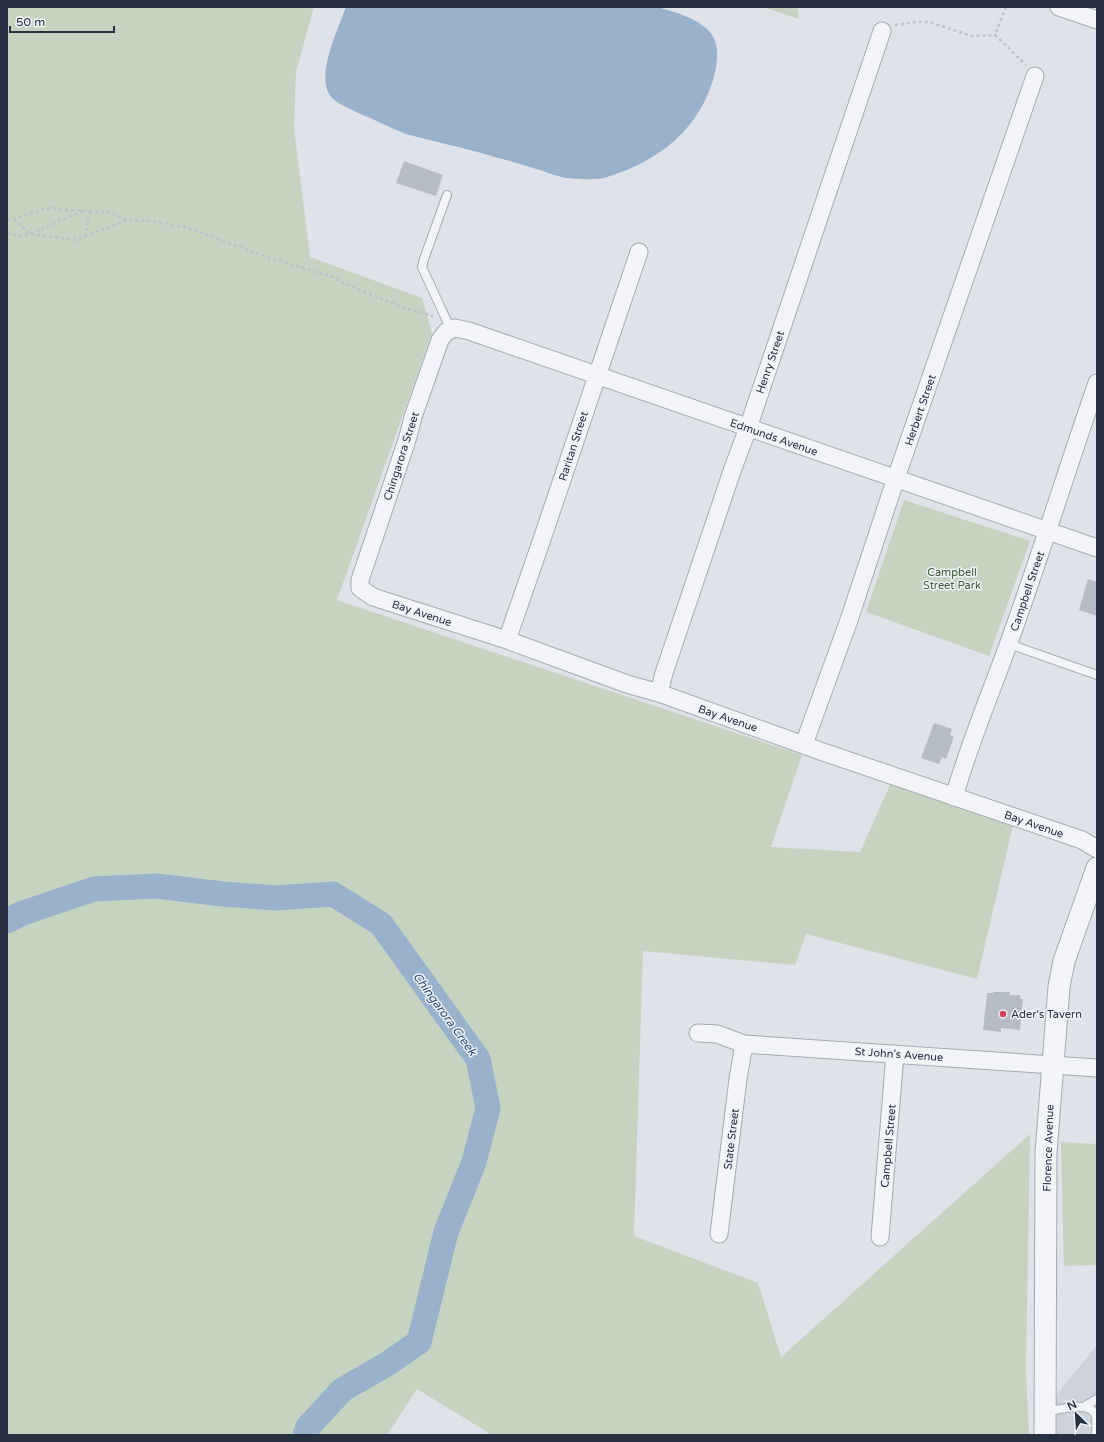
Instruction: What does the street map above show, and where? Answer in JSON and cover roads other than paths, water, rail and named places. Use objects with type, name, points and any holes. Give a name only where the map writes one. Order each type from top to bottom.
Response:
[{"type":"street","points":[[1059,7],[1097,20]]},
{"type":"street","name":"Henry Street","points":[[659,693],[664,673],[882,31]]},
{"type":"street","name":"Herbert Street","points":[[804,744],[849,620],[896,478],[1035,76]]},
{"type":"street","name":"Raritan Street","points":[[507,640],[542,542],[639,252]]},
{"type":"street","name":"Edmunds Avenue","points":[[448,324],[455,328],[469,331],[1097,548]]},
{"type":"street","name":"Chingarora Street","points":[[360,588],[360,580],[408,437],[413,417],[438,346],[446,332],[448,324]]},
{"type":"street","name":"Campbell Street","points":[[954,797],[962,770],[1009,644],[1097,383]]},
{"type":"street","name":"Bay Avenue","points":[[360,588],[373,597],[507,640],[627,684],[659,693],[954,797],[1082,840],[1097,849]]},
{"type":"street","name":"Florence Avenue","points":[[1045,1435],[1046,1153],[1059,986],[1064,961],[1095,880]]},
{"type":"street","name":"St John's Avenue","points":[[698,1033],[717,1034],[744,1044],[1097,1068]]},
{"type":"street","name":"State Street","points":[[719,1234],[738,1080],[744,1044]]},
{"type":"street","name":"Campbell Street","points":[[880,1237],[895,1054]]},
{"type":"lane","points":[[447,195],[422,266],[448,324]]},
{"type":"lane","points":[[1009,644],[1097,675]]},
{"type":"lane","points":[[1045,1412],[1085,1406],[1097,1399]]},
{"type":"lane","points":[[1085,1406],[1091,1409],[1096,1415],[1096,1435]]},
{"type":"water","points":[[346,7],[658,7],[692,19],[710,32],[716,46],[716,67],[709,92],[700,110],[675,140],[659,152],[642,163],[604,178],[565,178],[522,164],[406,134],[358,113],[334,100],[329,94],[325,75],[330,51]]},
{"type":"waterway","name":"Chingarora Creek","points":[[7,921],[23,913],[94,889],[156,886],[223,894],[276,898],[333,894],[381,924],[478,1059],[488,1108],[474,1162],[446,1232],[419,1342],[387,1364],[342,1390],[308,1427],[305,1435]]},
{"type":"place","name":"Ader's Tavern","points":[[1003,1014]]},
{"type":"park label","name":"Campbell Street Park","points":[[952,578]]}]
